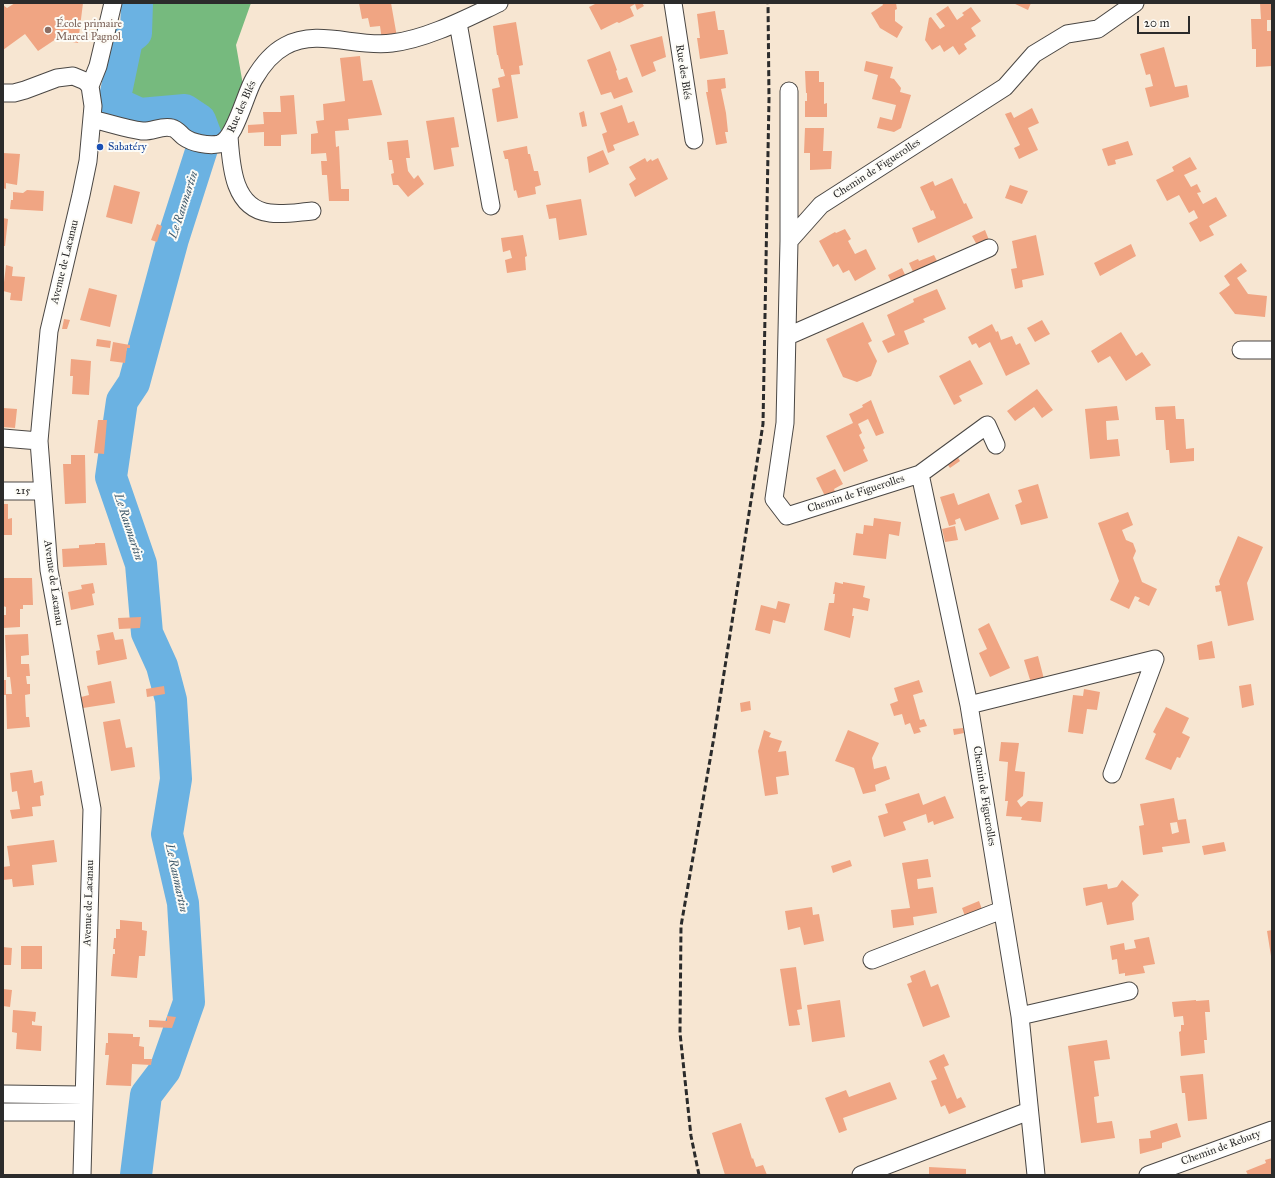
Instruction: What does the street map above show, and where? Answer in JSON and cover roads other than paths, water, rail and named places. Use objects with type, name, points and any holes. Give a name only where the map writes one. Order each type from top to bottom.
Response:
[{"type":"street","points":[[3,93],[14,93],[25,90],[65,76],[80,78],[90,86],[98,66],[113,3]]},
{"type":"street","name":"Rue des Blés","points":[[222,140],[254,79],[272,57],[283,47],[293,42],[316,38],[372,44],[391,44],[407,41],[458,23],[499,3]]},
{"type":"street","name":"Rue des Blés","points":[[673,3],[694,140]]},
{"type":"street","name":"Chemin de Figuerolles","points":[[1036,1175],[1020,1016],[969,705],[920,474],[787,516],[774,499],[784,428],[788,336],[789,241],[821,205],[1005,87],[1034,54],[1067,34],[1098,29],[1135,3]]},
{"type":"street","points":[[458,23],[491,206]]},
{"type":"street","name":"Avenue de Lacanau","points":[[82,1175],[92,808],[49,570],[39,441],[49,331],[88,161],[93,106],[90,86]]},
{"type":"street","points":[[789,91],[789,241]]},
{"type":"street","points":[[92,119],[142,131],[162,127],[172,128],[177,130],[185,138],[197,143],[222,140],[231,156],[235,179],[244,200],[252,207],[270,214],[312,211]]},
{"type":"street","points":[[788,336],[989,248]]},
{"type":"street","points":[[1240,350],[1272,350]]},
{"type":"street","points":[[920,474],[987,424],[996,445]]},
{"type":"street","points":[[3,438],[39,441]]},
{"type":"street","name":"215","points":[[3,491],[43,491]]},
{"type":"street","points":[[969,705],[1156,659],[1112,774]]},
{"type":"street","points":[[872,960],[1002,910]]},
{"type":"street","points":[[1020,1016],[1130,991]]},
{"type":"street","points":[[3,1094],[83,1095]]},
{"type":"street","points":[[861,1175],[1029,1111]]},
{"type":"street","points":[[3,1112],[83,1112]]},
{"type":"street","name":"Chemin de Rebuty","points":[[1148,1175],[1272,1130]]},
{"type":"waterway","name":"Le Raumartin","points":[[136,1175],[146,1095],[165,1070],[189,1002],[183,903],[167,834],[176,779],[171,700],[162,666],[147,633],[141,564],[111,477],[122,401],[134,383],[173,239],[206,136],[200,120],[185,110],[140,114],[114,102],[127,40],[136,33],[137,3]]},
{"type":"railway","points":[[699,1175],[691,1136],[680,1033],[681,926],[714,737],[763,424],[769,99],[768,3]]},
{"type":"place","name":"École primaire Marcel Pagnol","points":[[48,30]]},
{"type":"place","name":"Sabatéry","points":[[100,147]]}]
